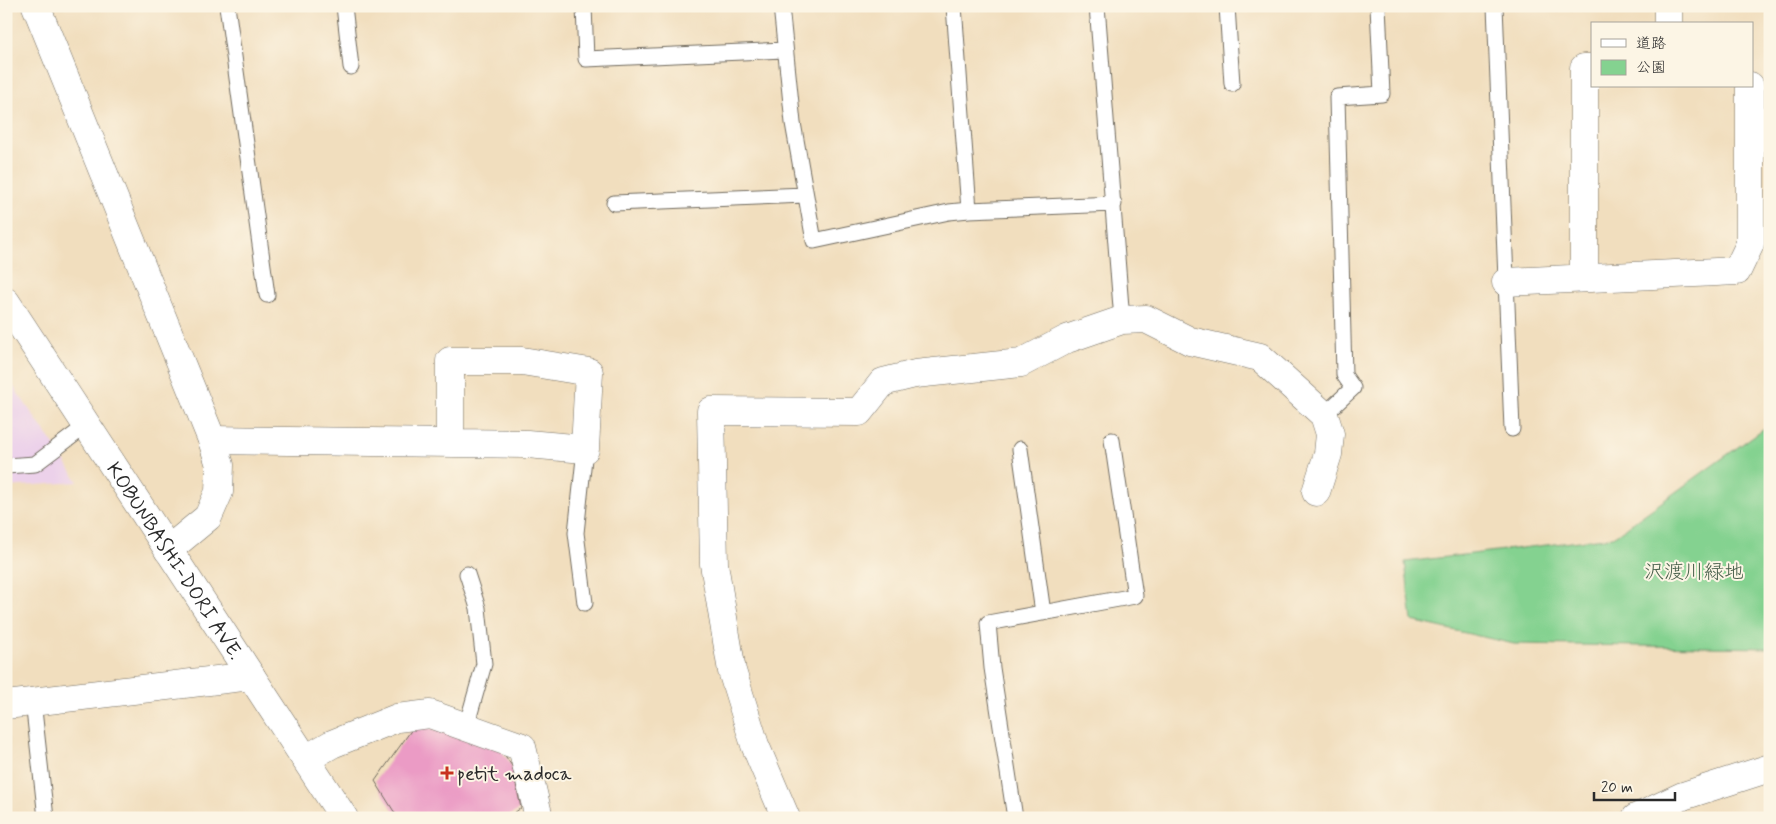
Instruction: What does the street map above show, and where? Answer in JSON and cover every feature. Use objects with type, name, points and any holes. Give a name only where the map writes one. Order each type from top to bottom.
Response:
[{"type":"street","points":[[36,6],[212,440],[220,465],[218,492],[208,517],[168,550]]},
{"type":"street","points":[[1668,6],[1668,22]]},
{"type":"street","points":[[1584,278],[1584,68],[1591,68]]},
{"type":"street","points":[[1506,282],[1737,271],[1750,244],[1750,88]]},
{"type":"street","name":"KOBUNBASHI-DORI AVE.","points":[[6,302],[306,759],[332,813]]},
{"type":"street","points":[[786,818],[755,744],[732,671],[714,564],[711,411],[859,412],[883,382],[915,374],[1021,362],[1067,339],[1122,320],[1146,319],[1190,341],[1260,357],[1324,415],[1330,434],[1328,454],[1316,492]]},
{"type":"street","points":[[212,440],[528,444],[585,449],[589,372],[522,361],[450,361],[450,443]]},
{"type":"street","points":[[6,704],[251,676]]},
{"type":"street","points":[[306,759],[332,744],[397,718],[430,714],[522,747],[539,818]]},
{"type":"street","points":[[1636,818],[1683,796],[1770,768]]},
{"type":"lane","points":[[227,6],[267,296]]},
{"type":"lane","points":[[344,6],[351,67]]},
{"type":"lane","points":[[584,6],[586,59],[784,50]]},
{"type":"lane","points":[[781,6],[784,50],[793,123],[814,241],[949,212],[1114,204]]},
{"type":"lane","points":[[954,6],[969,210]]},
{"type":"lane","points":[[1097,6],[1122,320]]},
{"type":"lane","points":[[1227,6],[1232,84]]},
{"type":"lane","points":[[1324,415],[1353,388],[1344,375],[1338,97],[1382,94],[1378,6]]},
{"type":"lane","points":[[1495,6],[1512,429]]},
{"type":"lane","points":[[614,203],[805,195]]},
{"type":"lane","points":[[6,466],[35,464],[87,425]]},
{"type":"lane","points":[[1015,818],[992,668],[988,623],[1135,596],[1112,440]]},
{"type":"lane","points":[[585,449],[576,533],[585,603]]},
{"type":"lane","points":[[1020,449],[1043,613]]},
{"type":"lane","points":[[466,727],[484,664],[478,608],[467,574]]},
{"type":"lane","points":[[33,701],[46,818]]},
{"type":"shaded area","points":[[6,376],[56,448],[78,482],[6,487]]},
{"type":"green space","name":"沢渡川緑地","points":[[1770,424],[1770,648],[1514,644],[1412,621],[1405,562],[1613,537]]},
{"type":"building","name":"petit madoca","points":[[415,725],[478,738],[500,748],[512,766],[521,808],[507,818],[398,818],[375,781]]},
{"type":"place","name":"petit madoca","points":[[447,773]]}]
